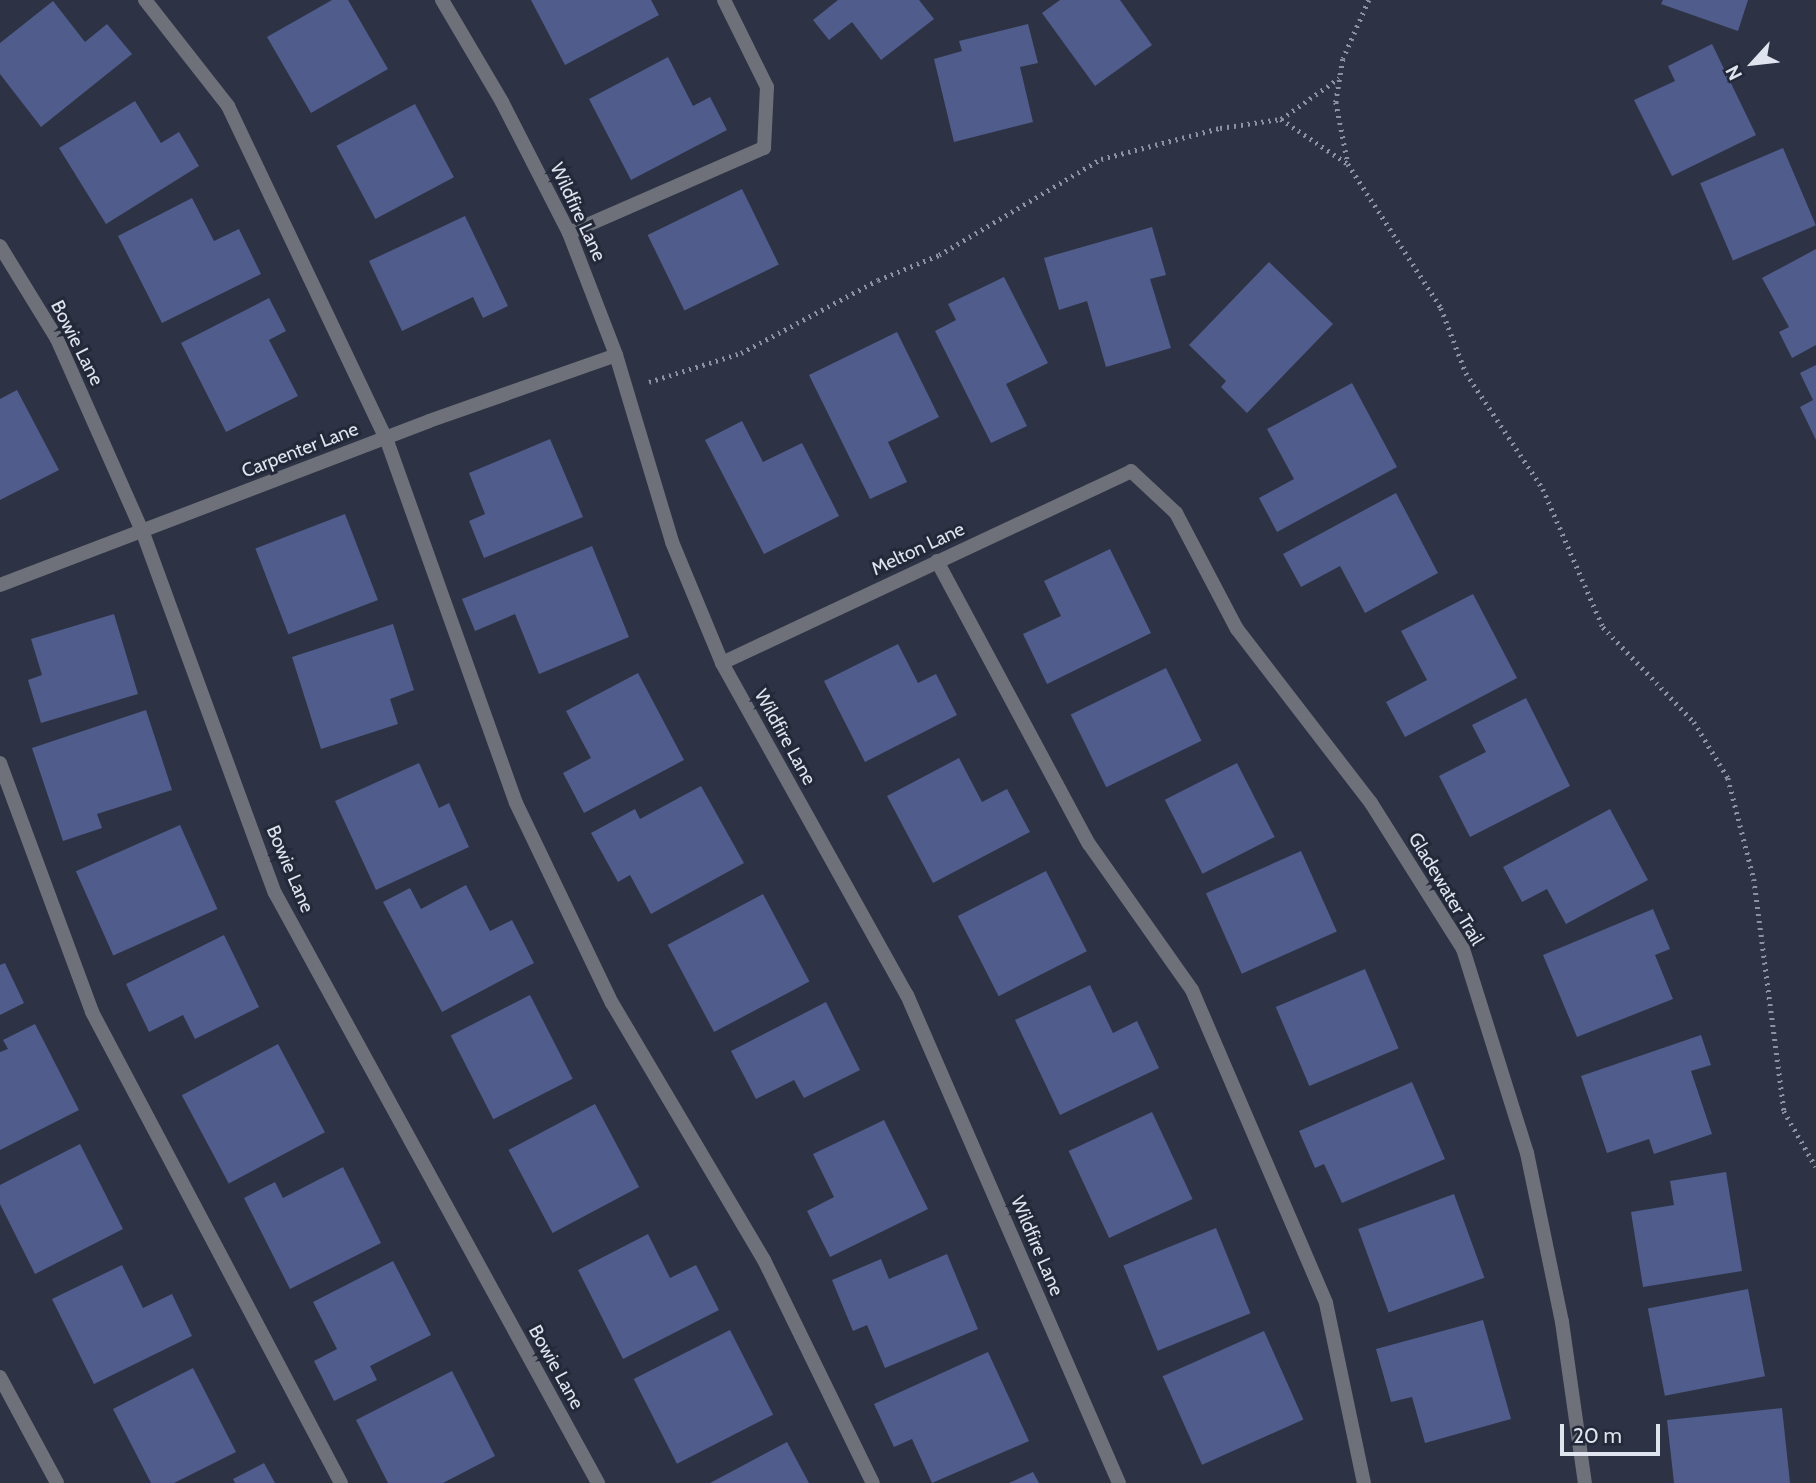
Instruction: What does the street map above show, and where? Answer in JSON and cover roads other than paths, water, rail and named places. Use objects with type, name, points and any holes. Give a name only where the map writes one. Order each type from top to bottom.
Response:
[{"type":"street","points":[[145,0],[228,106],[386,438],[516,803],[612,1003],[764,1260],[873,1483]]},
{"type":"street","name":"Wildfire Lane","points":[[442,0],[502,102],[569,233],[617,355],[625,390],[672,541],[722,663],[907,995],[1119,1483]]},
{"type":"street","points":[[569,233],[764,148],[767,87],[724,0]]},
{"type":"street","name":"Bowie Lane","points":[[0,246],[57,339],[143,533],[275,893],[598,1483]]},
{"type":"street","name":"Carpenter Lane","points":[[0,585],[143,533],[386,438],[617,355]]},
{"type":"street","name":"Melton Lane","points":[[722,663],[1130,471]]},
{"type":"street","name":"Gladewater Trail","points":[[1130,471],[1176,513],[1237,629],[1371,803],[1463,949],[1527,1153],[1562,1322],[1585,1483]]},
{"type":"street","points":[[937,561],[1089,844],[1192,989],[1326,1303],[1364,1483]]},
{"type":"street","points":[[0,764],[92,1013],[341,1483]]},
{"type":"street","points":[[0,1377],[57,1483]]}]
